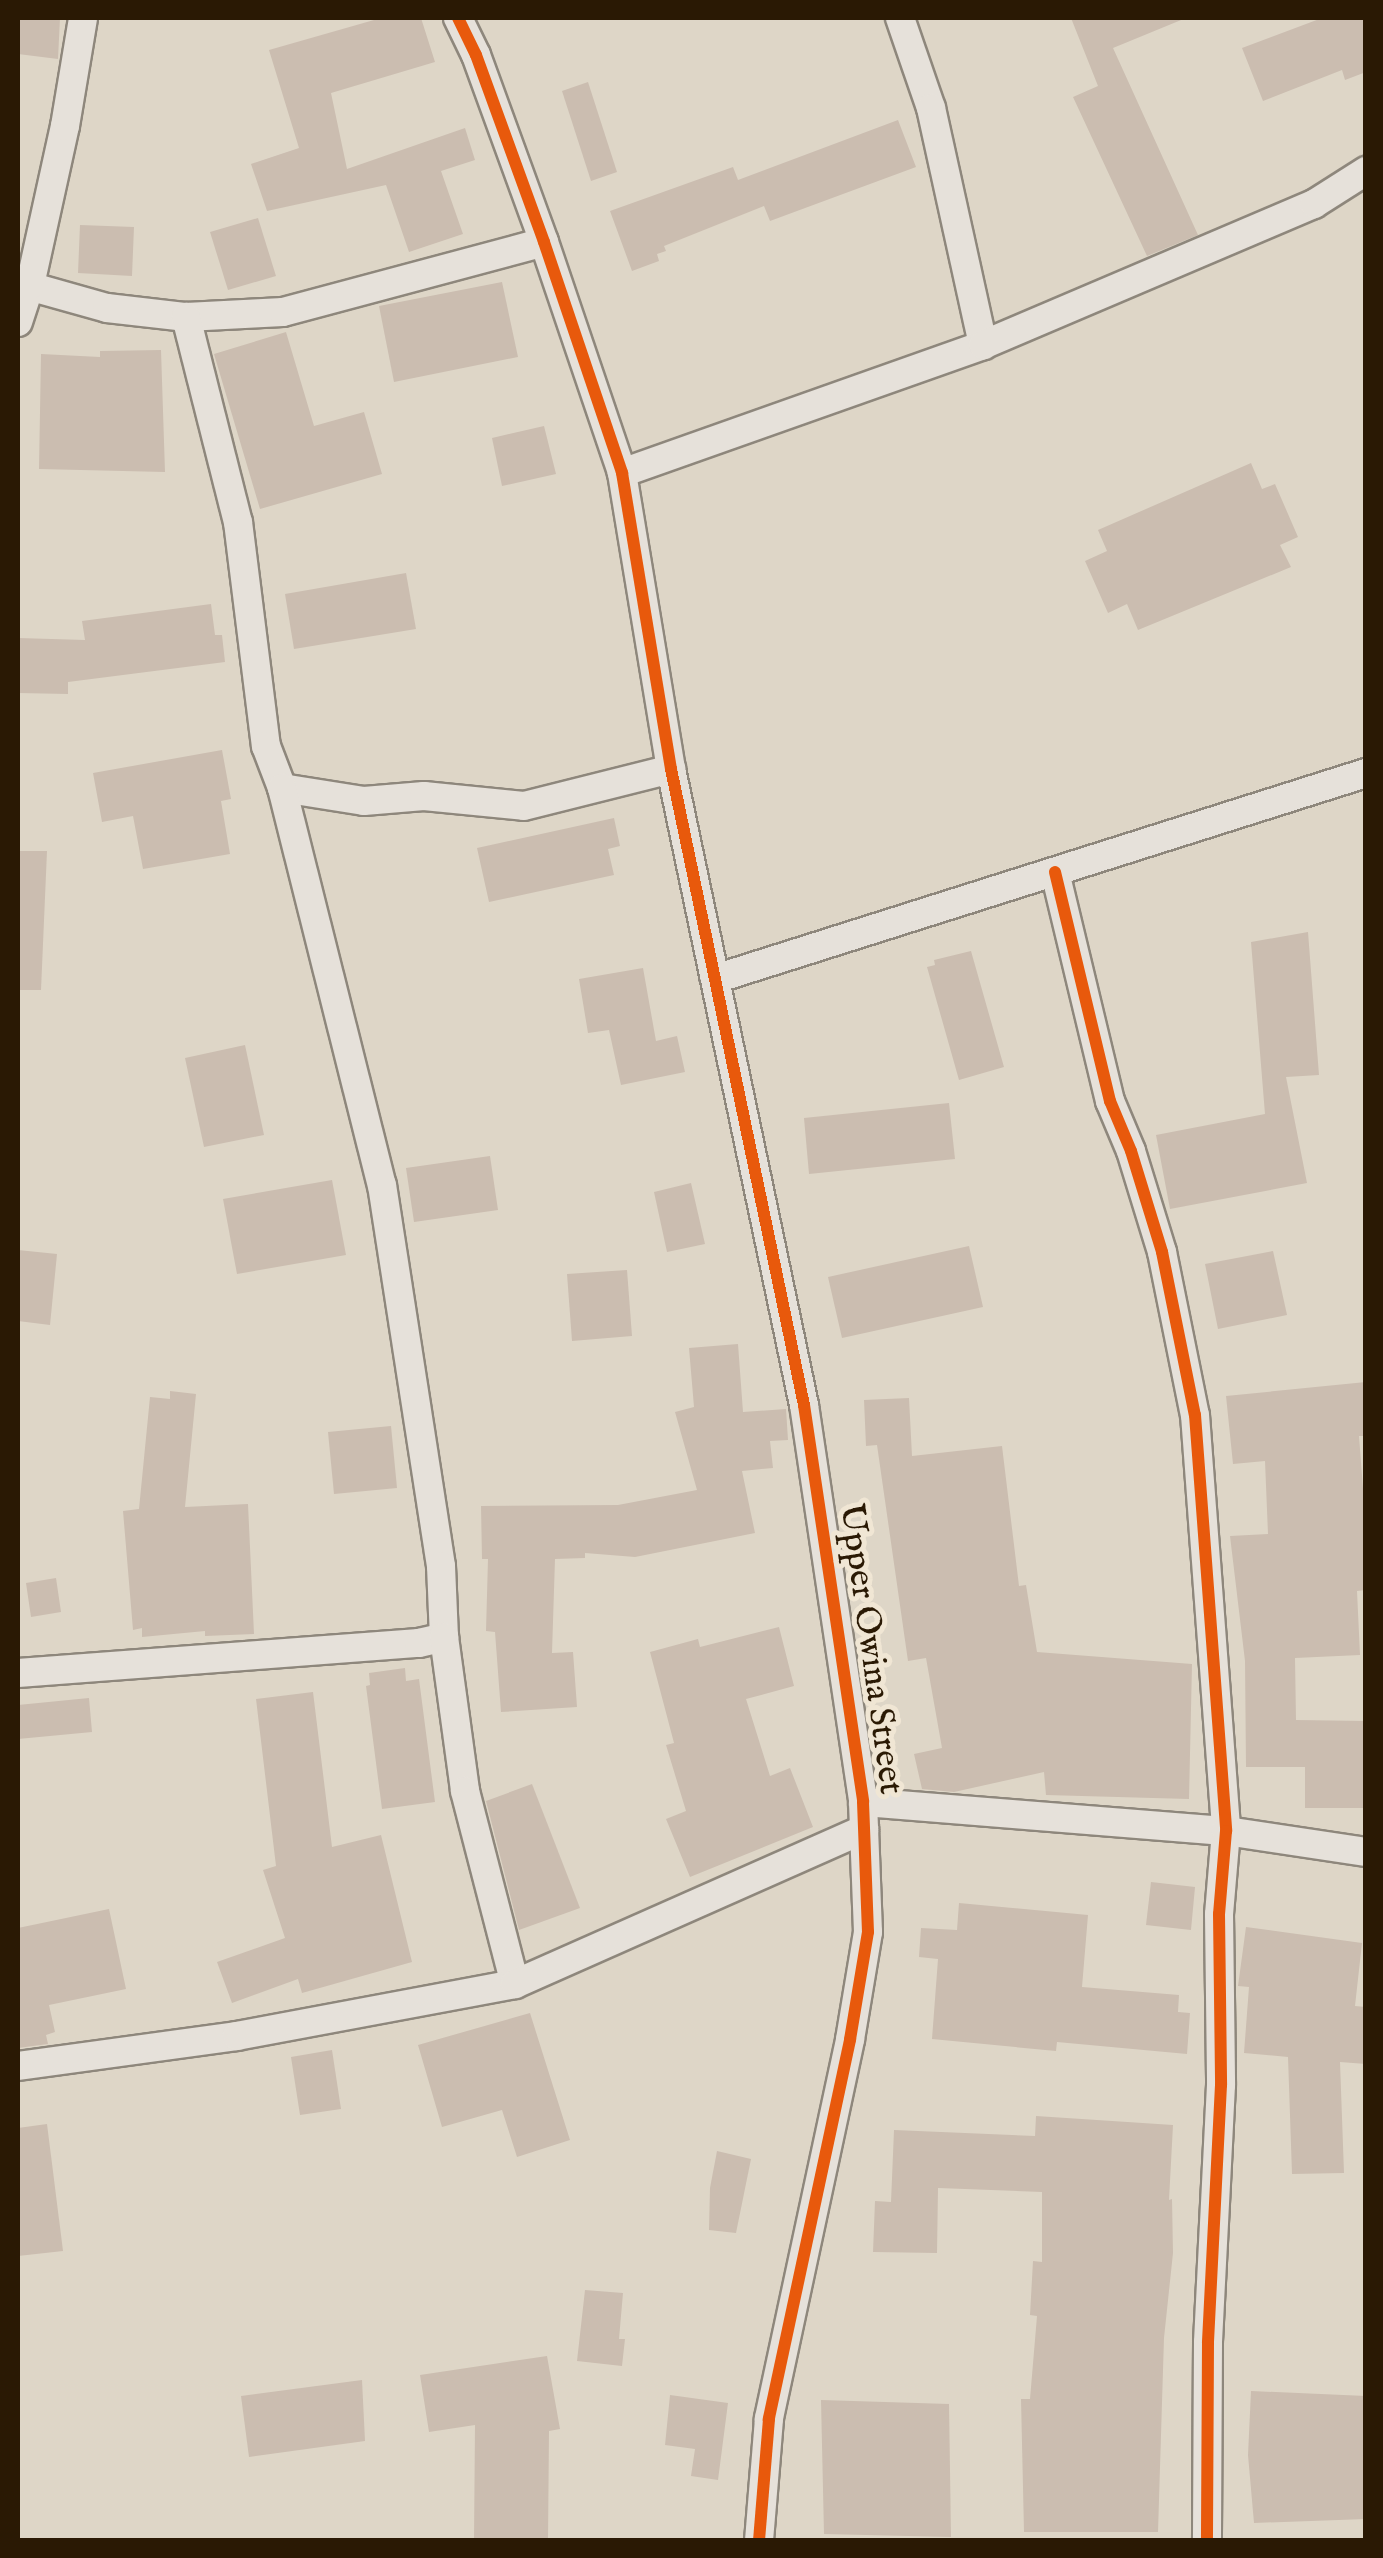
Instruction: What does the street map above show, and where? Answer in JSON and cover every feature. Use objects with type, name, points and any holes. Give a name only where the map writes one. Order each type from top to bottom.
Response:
[{"type":"street","points":[[18,322],[83,18]]},
{"type":"street","name":"Upper Owina Street","points":[[458,18],[476,55],[544,242],[622,472],[671,769],[804,1406],[864,1815],[868,1932],[850,2040],[769,2419],[759,2540]]},
{"type":"street","points":[[900,18],[931,108],[984,346]]},
{"type":"street","points":[[622,472],[984,346],[1314,204],[1366,171]]},
{"type":"street","points":[[24,284],[107,308],[186,317],[283,312],[544,242]]},
{"type":"street","points":[[186,317],[238,522],[266,746],[282,788],[382,1185],[441,1566],[444,1637],[465,1791],[516,1984]]},
{"type":"street","points":[[282,788],[364,801],[424,796],[524,806],[671,769]]},
{"type":"street","points":[[715,979],[1366,774]]},
{"type":"street","points":[[1055,872],[1110,1101],[1131,1151],[1162,1252],[1195,1415],[1226,1832],[1219,1914],[1222,2085],[1208,2343],[1207,2540]]},
{"type":"street","points":[[18,1673],[419,1643],[444,1637]]},
{"type":"street","points":[[18,2066],[237,2036],[516,1984],[864,1815],[1226,1832],[1366,1852]]},
{"type":"building","points":[[18,18],[60,18],[58,59],[18,54]]},
{"type":"building","points":[[381,18],[421,18],[435,62],[331,93],[347,169],[465,128],[475,160],[441,171],[463,234],[409,252],[386,185],[267,211],[251,164],[299,148],[269,50]]},
{"type":"building","points":[[1071,18],[1186,18],[1113,48],[1198,235],[1147,256],[1073,97],[1098,86]]},
{"type":"building","points":[[1322,18],[1366,18],[1366,72],[1345,80],[1342,70],[1263,101],[1242,48]]},
{"type":"building","points":[[588,82],[617,172],[591,181],[562,91]]},
{"type":"building","points":[[898,120],[916,167],[770,221],[764,206],[664,246],[666,251],[657,254],[659,261],[632,271],[610,211],[733,167],[738,180]]},
{"type":"building","points":[[258,218],[276,276],[228,290],[210,232]]},
{"type":"building","points":[[80,225],[134,227],[132,276],[78,273]]},
{"type":"building","points":[[502,282],[518,357],[394,382],[379,306]]},
{"type":"building","points":[[286,332],[314,426],[364,412],[382,474],[260,509],[214,354]]},
{"type":"building","points":[[161,350],[165,472],[39,469],[41,354],[100,357],[100,351]]},
{"type":"building","points":[[544,426],[556,474],[502,486],[492,438]]},
{"type":"building","points":[[1251,463],[1262,489],[1275,484],[1298,537],[1280,545],[1291,567],[1138,630],[1127,604],[1108,613],[1085,561],[1107,551],[1098,530]]},
{"type":"building","points":[[406,573],[416,629],[294,649],[285,594]]},
{"type":"building","points":[[211,604],[215,635],[222,635],[225,662],[68,682],[68,694],[18,693],[18,638],[85,640],[82,621]]},
{"type":"building","points":[[222,750],[231,799],[221,801],[230,854],[143,869],[133,816],[102,822],[93,773]]},
{"type":"building","points":[[614,818],[620,846],[608,849],[614,875],[489,902],[477,848]]},
{"type":"building","points":[[18,851],[47,851],[41,990],[18,990]]},
{"type":"building","points":[[1308,932],[1319,1075],[1286,1077],[1307,1183],[1170,1209],[1156,1135],[1265,1114],[1251,942]]},
{"type":"building","points":[[971,951],[1004,1067],[959,1080],[927,967],[935,965],[934,960]]},
{"type":"building","points":[[643,968],[656,1041],[677,1036],[685,1072],[621,1085],[609,1030],[588,1033],[579,979]]},
{"type":"building","points":[[245,1045],[264,1135],[204,1147],[185,1058]]},
{"type":"building","points":[[949,1103],[955,1159],[809,1174],[804,1118]]},
{"type":"building","points":[[490,1156],[498,1210],[414,1222],[406,1168]]},
{"type":"building","points":[[332,1180],[346,1255],[237,1274],[223,1199]]},
{"type":"building","points":[[691,1183],[705,1244],[667,1252],[654,1192]]},
{"type":"building","points":[[969,1246],[983,1307],[842,1338],[828,1277]]},
{"type":"building","points":[[18,1250],[57,1254],[50,1325],[18,1321]]},
{"type":"building","points":[[1273,1251],[1287,1315],[1218,1329],[1205,1264]]},
{"type":"building","points":[[627,1270],[632,1336],[572,1341],[567,1274]]},
{"type":"building","points":[[738,1344],[743,1412],[786,1409],[788,1440],[770,1441],[773,1468],[742,1471],[755,1533],[635,1557],[585,1553],[585,1558],[555,1559],[552,1653],[573,1652],[577,1707],[501,1712],[495,1632],[486,1631],[488,1559],[482,1559],[481,1506],[618,1505],[697,1490],[675,1412],[694,1407],[689,1348]]},
{"type":"building","points":[[1366,1382],[1366,1436],[1359,1436],[1366,1528],[1366,1590],[1357,1591],[1360,1655],[1295,1658],[1296,1720],[1366,1721],[1366,1808],[1305,1808],[1305,1767],[1246,1767],[1245,1661],[1230,1536],[1268,1534],[1265,1461],[1233,1464],[1226,1396]]},
{"type":"building","points":[[170,1391],[196,1394],[185,1507],[248,1504],[254,1634],[205,1636],[205,1631],[142,1637],[142,1628],[133,1630],[123,1511],[139,1509],[150,1397],[170,1399]]},
{"type":"building","points":[[909,1398],[912,1456],[1002,1446],[1019,1586],[1026,1585],[1037,1652],[1192,1664],[1189,1799],[1046,1795],[1044,1772],[954,1792],[922,1789],[914,1754],[942,1748],[926,1658],[908,1661],[877,1445],[866,1446],[864,1400]]},
{"type":"building","points":[[391,1426],[397,1488],[334,1494],[328,1432]]},
{"type":"building","points":[[56,1578],[61,1612],[31,1617],[26,1583]]},
{"type":"building","points":[[779,1627],[794,1686],[746,1699],[770,1776],[790,1768],[813,1827],[690,1877],[666,1819],[686,1811],[666,1745],[674,1743],[650,1652],[698,1639],[700,1647]]},
{"type":"building","points":[[405,1668],[406,1681],[419,1679],[435,1802],[382,1809],[366,1686],[370,1685],[369,1673]]},
{"type":"building","points":[[313,1692],[332,1847],[381,1835],[412,1962],[302,1993],[298,1979],[232,2003],[217,1962],[285,1938],[263,1870],[276,1866],[256,1699]]},
{"type":"building","points":[[89,1698],[92,1732],[18,1739],[18,1705]]},
{"type":"building","points":[[532,1784],[580,1908],[519,1930],[486,1801]]},
{"type":"building","points":[[1151,1882],[1195,1887],[1191,1930],[1146,1925]]},
{"type":"building","points":[[959,1903],[1088,1915],[1082,1987],[1179,1995],[1178,2012],[1190,2013],[1187,2054],[1057,2042],[1056,2051],[932,2039],[938,1959],[919,1957],[921,1928],[957,1930]]},
{"type":"building","points":[[109,1909],[126,1989],[49,2005],[55,2032],[46,2035],[48,2044],[18,2048],[18,1928]]},
{"type":"building","points":[[1246,1927],[1362,1943],[1355,2006],[1366,2007],[1366,2064],[1340,2062],[1344,2173],[1292,2174],[1288,2057],[1244,2053],[1249,1987],[1238,1986]]},
{"type":"building","points":[[530,2013],[570,2140],[517,2157],[502,2110],[442,2127],[418,2045]]},
{"type":"building","points":[[332,2050],[341,2109],[300,2115],[291,2057]]},
{"type":"building","points":[[1036,2116],[1173,2125],[1169,2200],[1172,2199],[1173,2253],[1164,2338],[1158,2532],[1024,2532],[1021,2399],[1030,2399],[1037,2316],[1030,2315],[1033,2261],[1042,2262],[1042,2192],[938,2188],[937,2253],[873,2252],[875,2201],[891,2202],[894,2130],[1035,2136]]},
{"type":"building","points":[[47,2124],[63,2251],[18,2256],[18,2128]]},
{"type":"building","points":[[717,2151],[751,2159],[736,2233],[709,2230],[710,2188]]},
{"type":"building","points":[[585,2290],[623,2293],[619,2339],[625,2339],[622,2366],[577,2361]]},
{"type":"building","points":[[547,2356],[560,2429],[549,2431],[548,2540],[474,2540],[475,2425],[429,2432],[420,2375]]},
{"type":"building","points":[[362,2380],[365,2441],[249,2457],[241,2396]]},
{"type":"building","points":[[1251,2391],[1366,2396],[1366,2519],[1254,2523],[1248,2455]]},
{"type":"building","points":[[670,2395],[728,2403],[718,2480],[691,2476],[695,2449],[665,2445]]},
{"type":"building","points":[[821,2400],[949,2404],[951,2537],[824,2534]]},
{"type":"cycle path","points":[[458,18],[476,55],[544,242],[622,473],[671,769],[804,1405],[863,1802],[868,1932],[850,2040],[769,2419],[759,2540]]},
{"type":"cycle path","points":[[1055,872],[1110,1101],[1131,1151],[1162,1252],[1195,1415],[1226,1831],[1219,1914],[1221,2085],[1208,2343],[1207,2540]]}]
